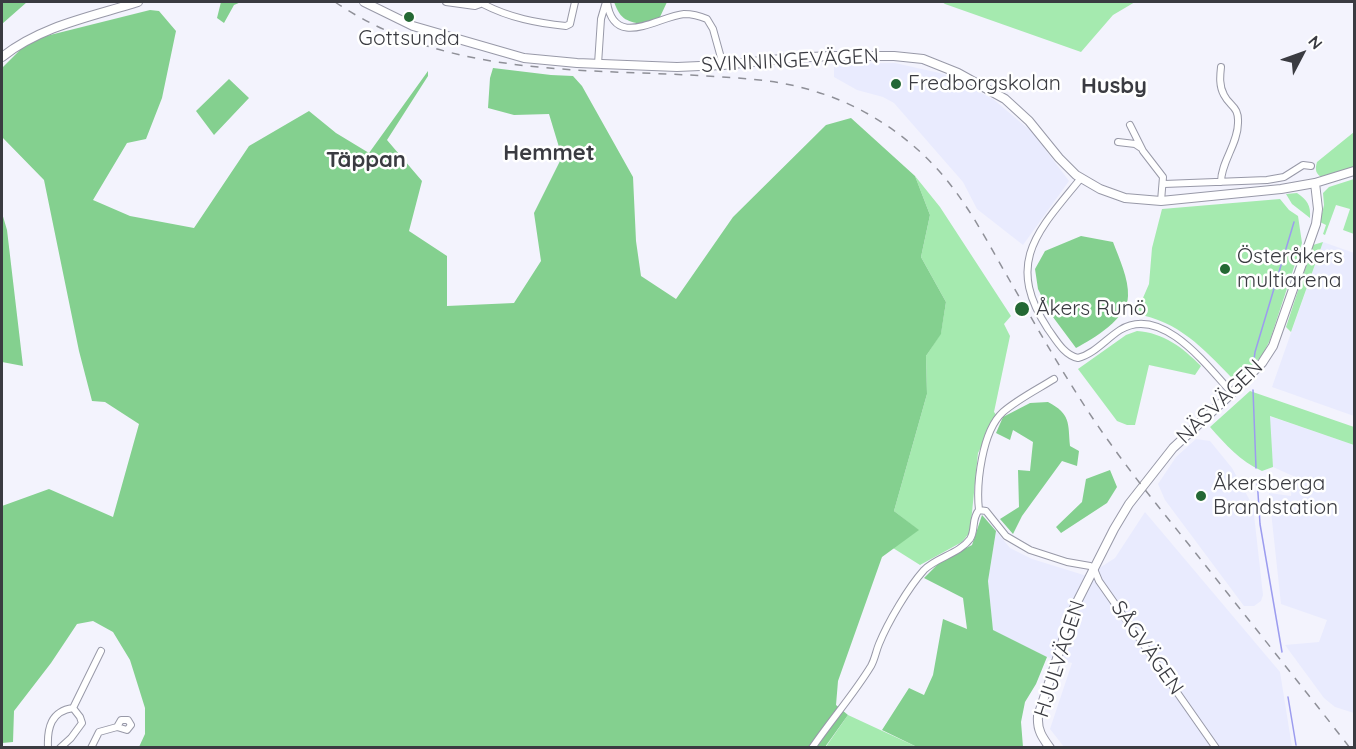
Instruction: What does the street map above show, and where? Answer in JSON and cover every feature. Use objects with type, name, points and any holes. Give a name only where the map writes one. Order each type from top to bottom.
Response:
[{"type":"main road","points":[[2,57],[18,44],[43,31],[138,2]]},
{"type":"main road","name":"SVINNINGEVÄGEN","points":[[364,2],[413,26],[506,55],[524,58],[677,67],[723,66],[791,58],[863,56],[909,57],[930,61],[958,73],[1005,99],[1029,121],[1065,164],[1082,178],[1100,189],[1139,201],[1161,201],[1281,189],[1315,183],[1354,171]]},
{"type":"main road","name":"NÄSVÄGEN","points":[[1094,569],[1129,504],[1152,473],[1181,439],[1262,363],[1277,338],[1316,224],[1318,209],[1315,183]]},
{"type":"main road","name":"HJULVÄGEN","points":[[1050,747],[1040,735],[1037,725],[1038,716],[1073,610],[1094,569]]},
{"type":"street","points":[[446,2],[475,6],[485,3],[519,19],[539,24],[566,26],[570,24],[575,2]]},
{"type":"street","points":[[598,64],[601,19],[607,2]]},
{"type":"street","points":[[607,2],[616,21],[629,29],[645,27],[685,14],[707,20],[713,29],[723,66]]},
{"type":"street","points":[[1221,67],[1220,80],[1223,94],[1237,110],[1238,122],[1236,138],[1221,175],[1221,182]]},
{"type":"street","points":[[1130,125],[1143,151]]},
{"type":"street","points":[[1118,142],[1135,144],[1160,172],[1164,184],[1161,201]]},
{"type":"street","points":[[1164,184],[1277,179],[1288,175],[1300,166],[1311,166]]},
{"type":"street","points":[[1082,178],[1051,215],[1032,244],[1028,259],[1028,288],[1034,304],[1055,339],[1068,354],[1078,358],[1128,326],[1141,324],[1155,327],[1179,339],[1196,353],[1232,393]]},
{"type":"street","points":[[812,747],[873,664],[886,630],[918,579],[939,558],[969,540],[973,532],[974,516],[979,510],[977,497],[980,462],[986,442],[1002,413],[1054,379]]},
{"type":"street","points":[[979,510],[986,511],[1006,536],[1030,550],[1094,569]]},
{"type":"street","name":"SÅGVÄGEN","points":[[1094,569],[1099,581],[1216,747]]},
{"type":"street","points":[[73,708],[101,651]]},
{"type":"street","points":[[48,747],[49,728],[54,715],[73,708]]},
{"type":"street","points":[[60,747],[71,738],[82,723],[73,708]]},
{"type":"street","points":[[91,747],[99,732],[117,727]]},
{"type":"shaded area","points":[[895,63],[944,74],[993,99],[1032,132],[1069,181],[1023,245],[977,209],[963,182],[894,103],[883,97],[857,90],[834,77],[834,64]]},
{"type":"shaded area","points":[[1323,242],[1354,253],[1354,416],[1272,387]]},
{"type":"shaded area","points":[[1269,416],[1354,445],[1354,713],[1335,707],[1324,698],[1285,645],[1319,642],[1327,620],[1281,604],[1269,493],[1291,496],[1293,476],[1273,467]]},
{"type":"shaded area","points":[[1196,439],[1210,441],[1232,468],[1253,506],[1263,595],[1261,601],[1254,606],[1244,606],[1165,500],[1158,484],[1176,457]]},
{"type":"shaded area","points":[[1145,512],[1280,672],[1292,747],[1064,747],[1050,729],[1072,663],[1047,657],[993,631],[988,581],[996,531],[1010,548],[1032,559],[1087,576],[1115,558]]},
{"type":"green space","points":[[2,2],[27,2],[2,24]]},
{"type":"green space","points":[[221,2],[241,2],[234,5],[224,23],[217,18]]},
{"type":"green space","points":[[614,2],[667,2],[660,17],[646,25],[622,17]]},
{"type":"green space","points":[[942,2],[1135,2],[1113,15],[1081,52]]},
{"type":"green space","points":[[150,10],[159,11],[176,31],[162,98],[146,139],[127,143],[93,200],[130,216],[194,228],[249,146],[309,111],[336,133],[369,153],[428,71],[428,76],[387,140],[422,181],[409,231],[447,256],[447,306],[514,303],[541,261],[534,213],[562,157],[549,114],[514,115],[488,108],[493,68],[573,76],[582,86],[633,177],[636,241],[641,276],[676,299],[733,217],[826,125],[851,118],[915,176],[930,215],[921,257],[946,302],[941,334],[926,356],[927,394],[894,511],[919,530],[882,557],[838,681],[836,705],[848,715],[825,747],[139,747],[145,734],[145,708],[130,660],[113,632],[93,621],[77,624],[51,663],[14,711],[13,742],[2,743],[2,506],[49,489],[113,517],[139,424],[105,402],[92,401],[79,351],[44,180],[2,137],[2,68],[30,40]]},
{"type":"green space","points":[[229,79],[249,98],[214,135],[196,111]]},
{"type":"green space","points":[[1354,132],[1354,167],[1323,178],[1318,175],[1317,162]]},
{"type":"green space","points":[[915,176],[940,207],[1011,316],[1004,324],[1010,336],[994,412],[997,416],[978,453],[970,532],[962,542],[920,565],[893,548],[918,530],[894,511],[927,394],[926,356],[941,333],[946,302],[921,257],[930,215]]},
{"type":"green space","points":[[1354,179],[1354,234],[1343,230],[1350,209],[1336,205],[1325,235],[1323,234],[1326,225],[1320,222],[1324,205],[1323,193],[1329,187]]},
{"type":"green space","points":[[1297,193],[1308,203],[1310,218],[1292,204],[1286,194]]},
{"type":"green space","points":[[1280,199],[1289,210],[1298,216],[1302,243],[1270,340],[1262,356],[1239,377],[1231,377],[1200,346],[1177,329],[1136,314],[1149,284],[1152,248],[1162,209]]},
{"type":"green space","points":[[2,213],[7,230],[23,366],[2,362]]},
{"type":"green space","points":[[1081,236],[1113,242],[1125,276],[1128,296],[1116,320],[1076,348],[1050,313],[1038,289],[1035,269],[1045,251]]},
{"type":"green space","points":[[1323,242],[1291,332],[1286,327],[1313,245]]},
{"type":"green space","points":[[1137,331],[1147,332],[1172,342],[1201,366],[1195,375],[1149,365],[1135,425],[1127,425],[1117,421],[1078,369],[1126,335]]},
{"type":"green space","points":[[1250,391],[1354,427],[1354,445],[1270,416],[1273,467],[1262,471],[1254,467],[1234,452],[1210,427]]},
{"type":"green space","points":[[1048,402],[1065,415],[1070,446],[1079,451],[1077,466],[1062,461],[1022,516],[1013,534],[1000,519],[1019,507],[1018,470],[1030,471],[1033,442],[1013,430],[1010,440],[996,433],[1003,417],[1030,403]]},
{"type":"green space","points":[[1110,470],[1117,487],[1107,503],[1061,533],[1056,527],[1082,502],[1086,479]]},
{"type":"green space","points":[[982,515],[996,531],[988,581],[993,630],[1047,657],[1036,684],[1025,702],[1021,722],[1023,747],[917,747],[882,730],[909,688],[924,695],[933,675],[943,619],[967,629],[963,598],[924,578],[941,561],[972,545]]},
{"type":"green space","points":[[848,715],[917,747],[825,748]]},
{"type":"waterway","points":[[1253,367],[1255,352],[1294,222]]},
{"type":"waterway","points":[[1253,390],[1256,468]]},
{"type":"waterway","points":[[1257,478],[1260,524],[1282,652]]},
{"type":"waterway","points":[[1288,697],[1296,745]]},
{"type":"railway","points":[[335,2],[376,26],[418,43],[461,55],[551,68],[769,81],[801,87],[837,99],[875,118],[892,130],[925,157],[953,188],[976,222],[1096,424],[1350,748]]},
{"type":"place","name":"Gottsunda","points":[[409,17]]},
{"type":"place","name":"Fredborgskolan","points":[[896,84]]},
{"type":"place","name":"Österåkers multiarena","points":[[1225,269]]},
{"type":"place","name":"Åkers Runö","points":[[1022,309]]},
{"type":"place","name":"Åkersberga Brandstation","points":[[1201,496]]},
{"type":"district","name":"Husby","points":[[1114,86]]},
{"type":"district","name":"Hemmet","points":[[549,153]]},
{"type":"district","name":"Täppan","points":[[366,160]]}]
